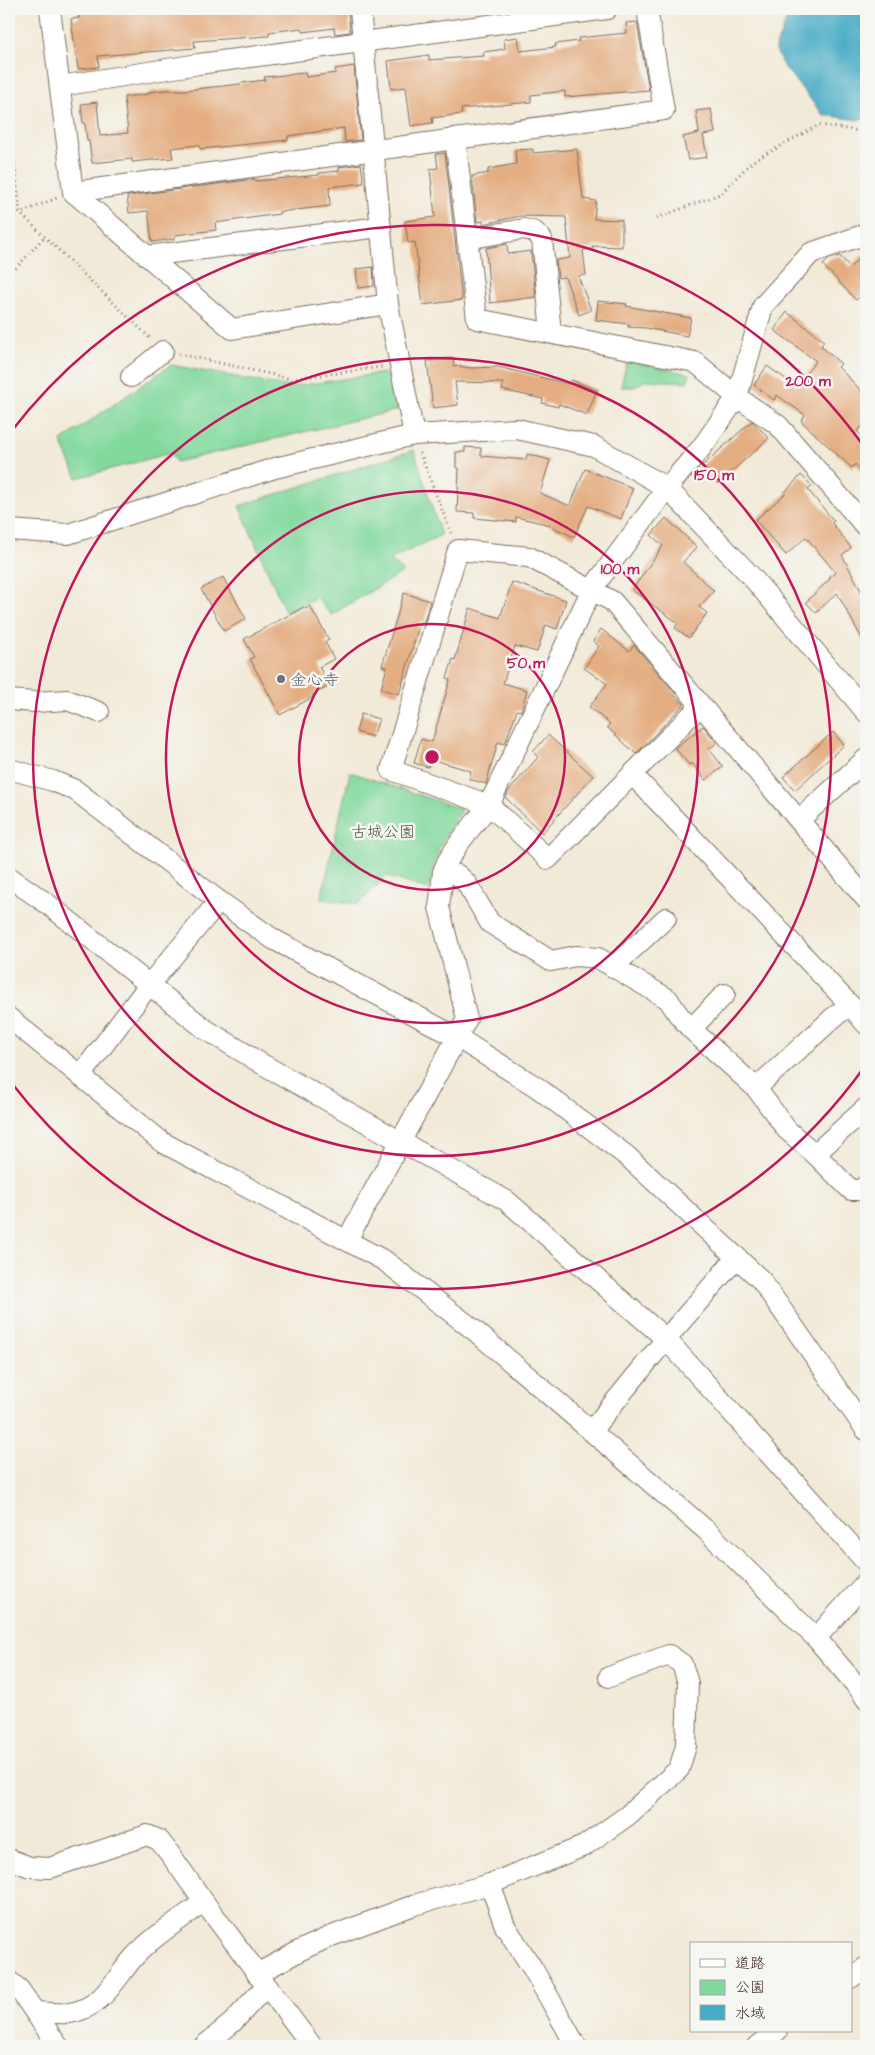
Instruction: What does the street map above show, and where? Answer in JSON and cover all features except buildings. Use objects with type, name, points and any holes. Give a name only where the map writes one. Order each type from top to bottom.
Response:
[{"type":"street","points":[[50,9],[73,192],[232,329],[388,304]]},
{"type":"street","points":[[360,9],[388,304],[414,435]]},
{"type":"street","points":[[60,86],[199,64],[607,9]]},
{"type":"street","points":[[73,192],[664,110],[647,9]]},
{"type":"street","points":[[455,138],[477,319],[696,362],[737,397],[778,425],[866,527]]},
{"type":"street","points":[[147,256],[380,226]]},
{"type":"street","points":[[467,239],[524,229],[535,232],[542,239],[552,333]]},
{"type":"street","points":[[347,1240],[467,1019],[439,907],[443,872],[447,862],[459,843],[489,805],[592,589],[667,488],[702,447],[737,397],[763,306],[811,253],[866,234]]},
{"type":"street","points":[[131,377],[163,351]]},
{"type":"street","points":[[9,530],[68,534],[275,468],[414,435],[517,430],[594,446],[667,488],[751,576],[866,712]]},
{"type":"street","points":[[701,704],[548,859],[489,805],[391,770],[458,550],[529,557],[612,601],[701,704],[800,819],[866,899]]},
{"type":"street","points":[[9,700],[35,702],[67,700],[99,712]]},
{"type":"street","points":[[800,819],[866,759]]},
{"type":"street","points":[[9,769],[53,781],[75,790],[219,901],[272,939],[458,1038],[538,1088],[628,1158],[762,1280],[866,1430]]},
{"type":"street","points":[[632,774],[866,1024]]},
{"type":"street","points":[[443,872],[458,875],[467,884],[490,922],[551,961],[576,956],[598,958],[668,999],[691,1029],[756,1088],[787,1130],[815,1154],[850,1190],[861,1190],[866,1185]]},
{"type":"street","points":[[9,877],[48,905],[205,1029],[400,1142],[507,1201],[666,1339],[866,1562]]},
{"type":"street","points":[[80,1076],[149,985],[219,901]]},
{"type":"street","points":[[613,967],[666,918]]},
{"type":"street","points":[[691,1029],[725,994]]},
{"type":"street","points":[[756,1088],[834,1017],[850,1005]]},
{"type":"street","points":[[9,1018],[162,1142],[385,1262],[474,1330],[707,1531],[816,1638],[866,1699]]},
{"type":"street","points":[[815,1154],[866,1108]]},
{"type":"street","points":[[591,1431],[666,1339],[737,1257]]},
{"type":"street","points":[[816,1638],[866,1582]]},
{"type":"street","points":[[204,2046],[233,2022],[262,1980],[301,1950],[414,1905],[490,1884],[584,1846],[627,1816],[679,1769],[686,1746],[688,1683],[682,1664],[669,1655],[609,1676]]},
{"type":"street","points":[[9,1860],[30,1867],[50,1868],[147,1835],[159,1840],[312,2046]]},
{"type":"street","points":[[490,1884],[505,1926],[533,1969],[571,2044]]},
{"type":"street","points":[[35,2012],[69,2013],[88,2007],[107,1993],[141,1950],[162,1932],[204,1902]]},
{"type":"street","points":[[852,1977],[866,1967]]},
{"type":"street","points":[[9,1981],[19,1989],[58,2046]]},
{"type":"street","points":[[757,2046],[777,2032]]},
{"type":"path","points":[[9,107],[20,213]]},
{"type":"path","points":[[657,218],[720,194],[752,161],[819,125],[866,132]]},
{"type":"path","points":[[20,213],[73,192]]},
{"type":"path","points":[[9,209],[20,213],[163,351],[292,379],[400,365]]},
{"type":"path","points":[[9,276],[44,237]]},
{"type":"path","points":[[414,435],[458,550]]},
{"type":"green space","points":[[627,361],[690,374],[687,382],[646,380],[634,387],[621,387]]},
{"type":"green space","points":[[171,365],[289,387],[384,373],[393,382],[398,410],[176,462],[171,453],[77,478],[61,441]]},
{"type":"green space","points":[[414,450],[441,535],[391,559],[403,572],[331,615],[316,597],[286,613],[239,506]]},
{"type":"green space","name":"古城公園","points":[[350,772],[461,809],[439,848],[428,890],[387,876],[358,904],[321,899]]},
{"type":"water","points":[[791,9],[866,9],[866,117],[858,120],[823,115],[782,64],[775,48]]},
{"type":"place","name":"金心寺","points":[[281,679]]}]
